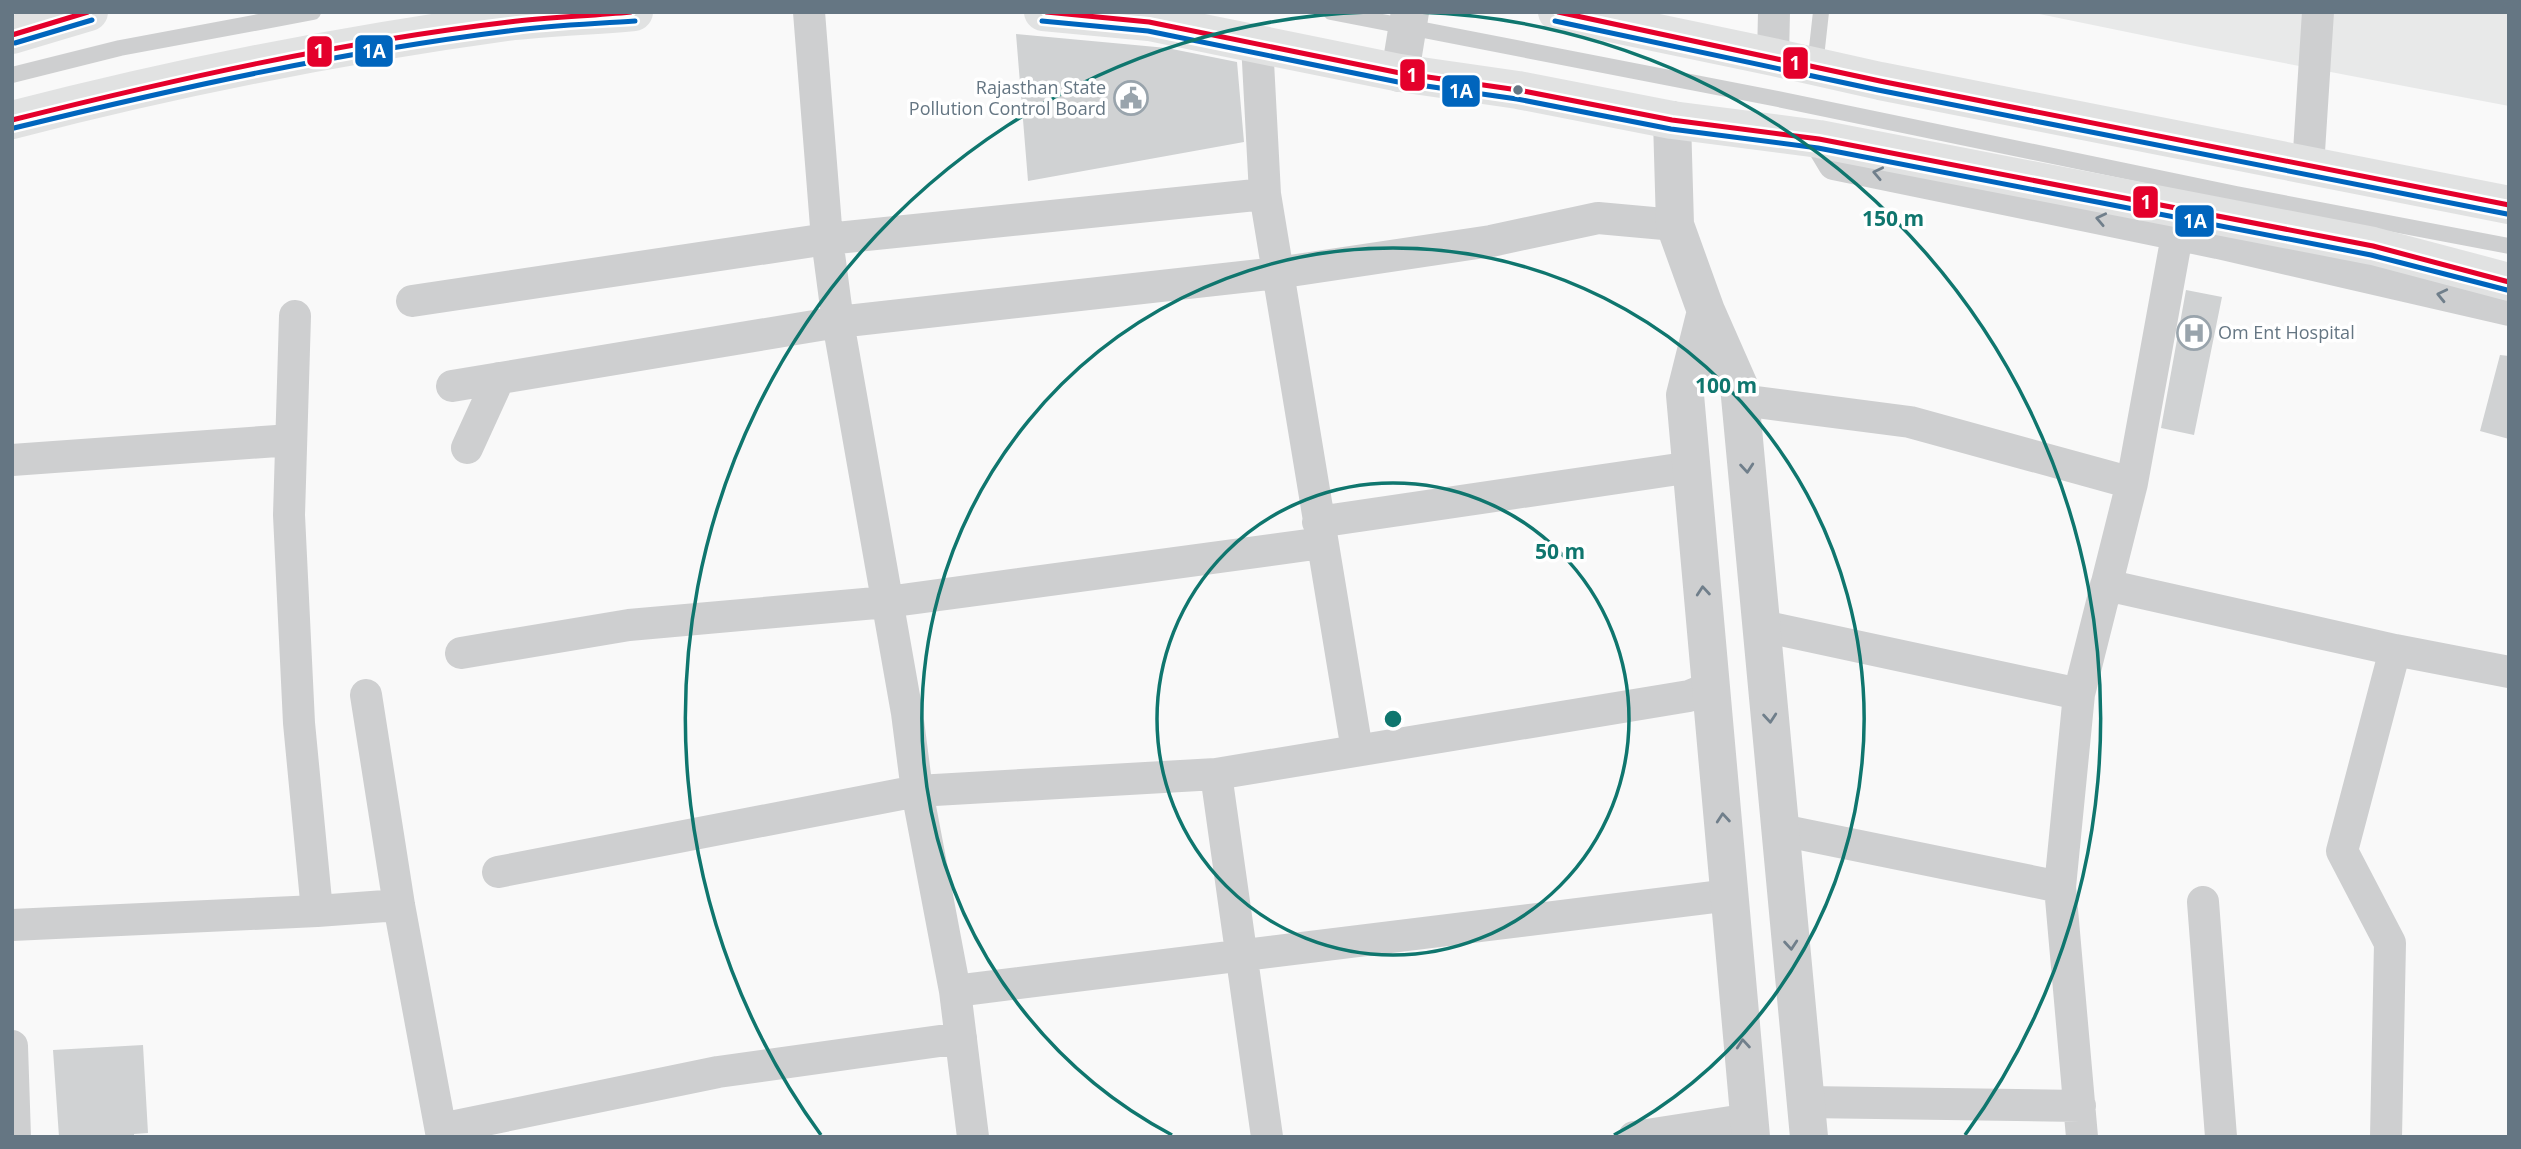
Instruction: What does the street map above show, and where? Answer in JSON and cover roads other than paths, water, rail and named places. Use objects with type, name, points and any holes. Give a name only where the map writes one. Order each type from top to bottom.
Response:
[{"type":"main road","points":[[12,35],[89,12]]},
{"type":"main road","points":[[12,120],[116,93],[319,53],[509,22],[634,12]]},
{"type":"main road","points":[[1043,12],[1149,22],[1400,73],[1518,90],[1672,120],[1819,139],[2179,221],[2374,246],[2509,282]]},
{"type":"main road","points":[[1557,12],[1894,84],[2509,205]]},
{"type":"street","points":[[808,12],[827,239],[838,322],[907,713],[917,791],[955,991],[973,1137]]},
{"type":"street","points":[[1773,57],[1774,12]]},
{"type":"street","points":[[2308,167],[2318,12]]},
{"type":"street","points":[[1400,73],[1409,19]]},
{"type":"street","points":[[1257,43],[1265,194],[1357,750]]},
{"type":"street","points":[[1672,120],[1675,225],[1706,312],[1739,387],[1741,400],[1807,1119]]},
{"type":"street","points":[[412,302],[827,239],[1265,194]]},
{"type":"street","points":[[453,386],[838,322],[1277,273],[1491,241],[1598,218],[1675,225]]},
{"type":"street","points":[[2082,1137],[2060,887],[2079,694],[2132,483],[2179,221],[2509,310]]},
{"type":"street","points":[[1706,312],[1685,395],[1750,1120]]},
{"type":"street","points":[[295,316],[289,515],[299,723],[317,911]]},
{"type":"street","points":[[467,447],[499,378]]},
{"type":"street","points":[[1741,400],[1910,422],[2132,483]]},
{"type":"street","points":[[12,460],[291,440]]},
{"type":"street","points":[[461,653],[629,625],[887,602],[1320,533],[1692,467]]},
{"type":"street","points":[[2106,585],[2395,650],[2509,671]]},
{"type":"street","points":[[1762,626],[2079,694]]},
{"type":"street","points":[[2386,1137],[2390,943],[2342,851],[2395,650]]},
{"type":"street","points":[[498,872],[917,791],[1216,774],[1689,696],[1711,681],[1766,674]]},
{"type":"street","points":[[366,695],[399,905],[441,1133],[718,1072],[961,1038]]},
{"type":"street","points":[[1216,774],[1267,1137]]},
{"type":"street","points":[[1781,830],[2060,887]]},
{"type":"street","points":[[955,991],[1730,895]]},
{"type":"street","points":[[2203,902],[2221,1137]]},
{"type":"street","points":[[12,925],[399,905]]},
{"type":"street","points":[[12,1046],[15,1137]]},
{"type":"street","points":[[1634,1137],[1750,1120],[2080,1105]]},
{"type":"lane","points":[[12,75],[120,48],[313,12]]},
{"type":"lane","points":[[1331,12],[1409,19],[2236,194],[2509,246]]},
{"type":"lane","points":[[1815,66],[1821,12]]},
{"type":"place","name":"Rajasthan State Pollution Control Board","points":[[1131,98]]},
{"type":"place","name":"Om Ent Hospital","points":[[2194,333]]}]
